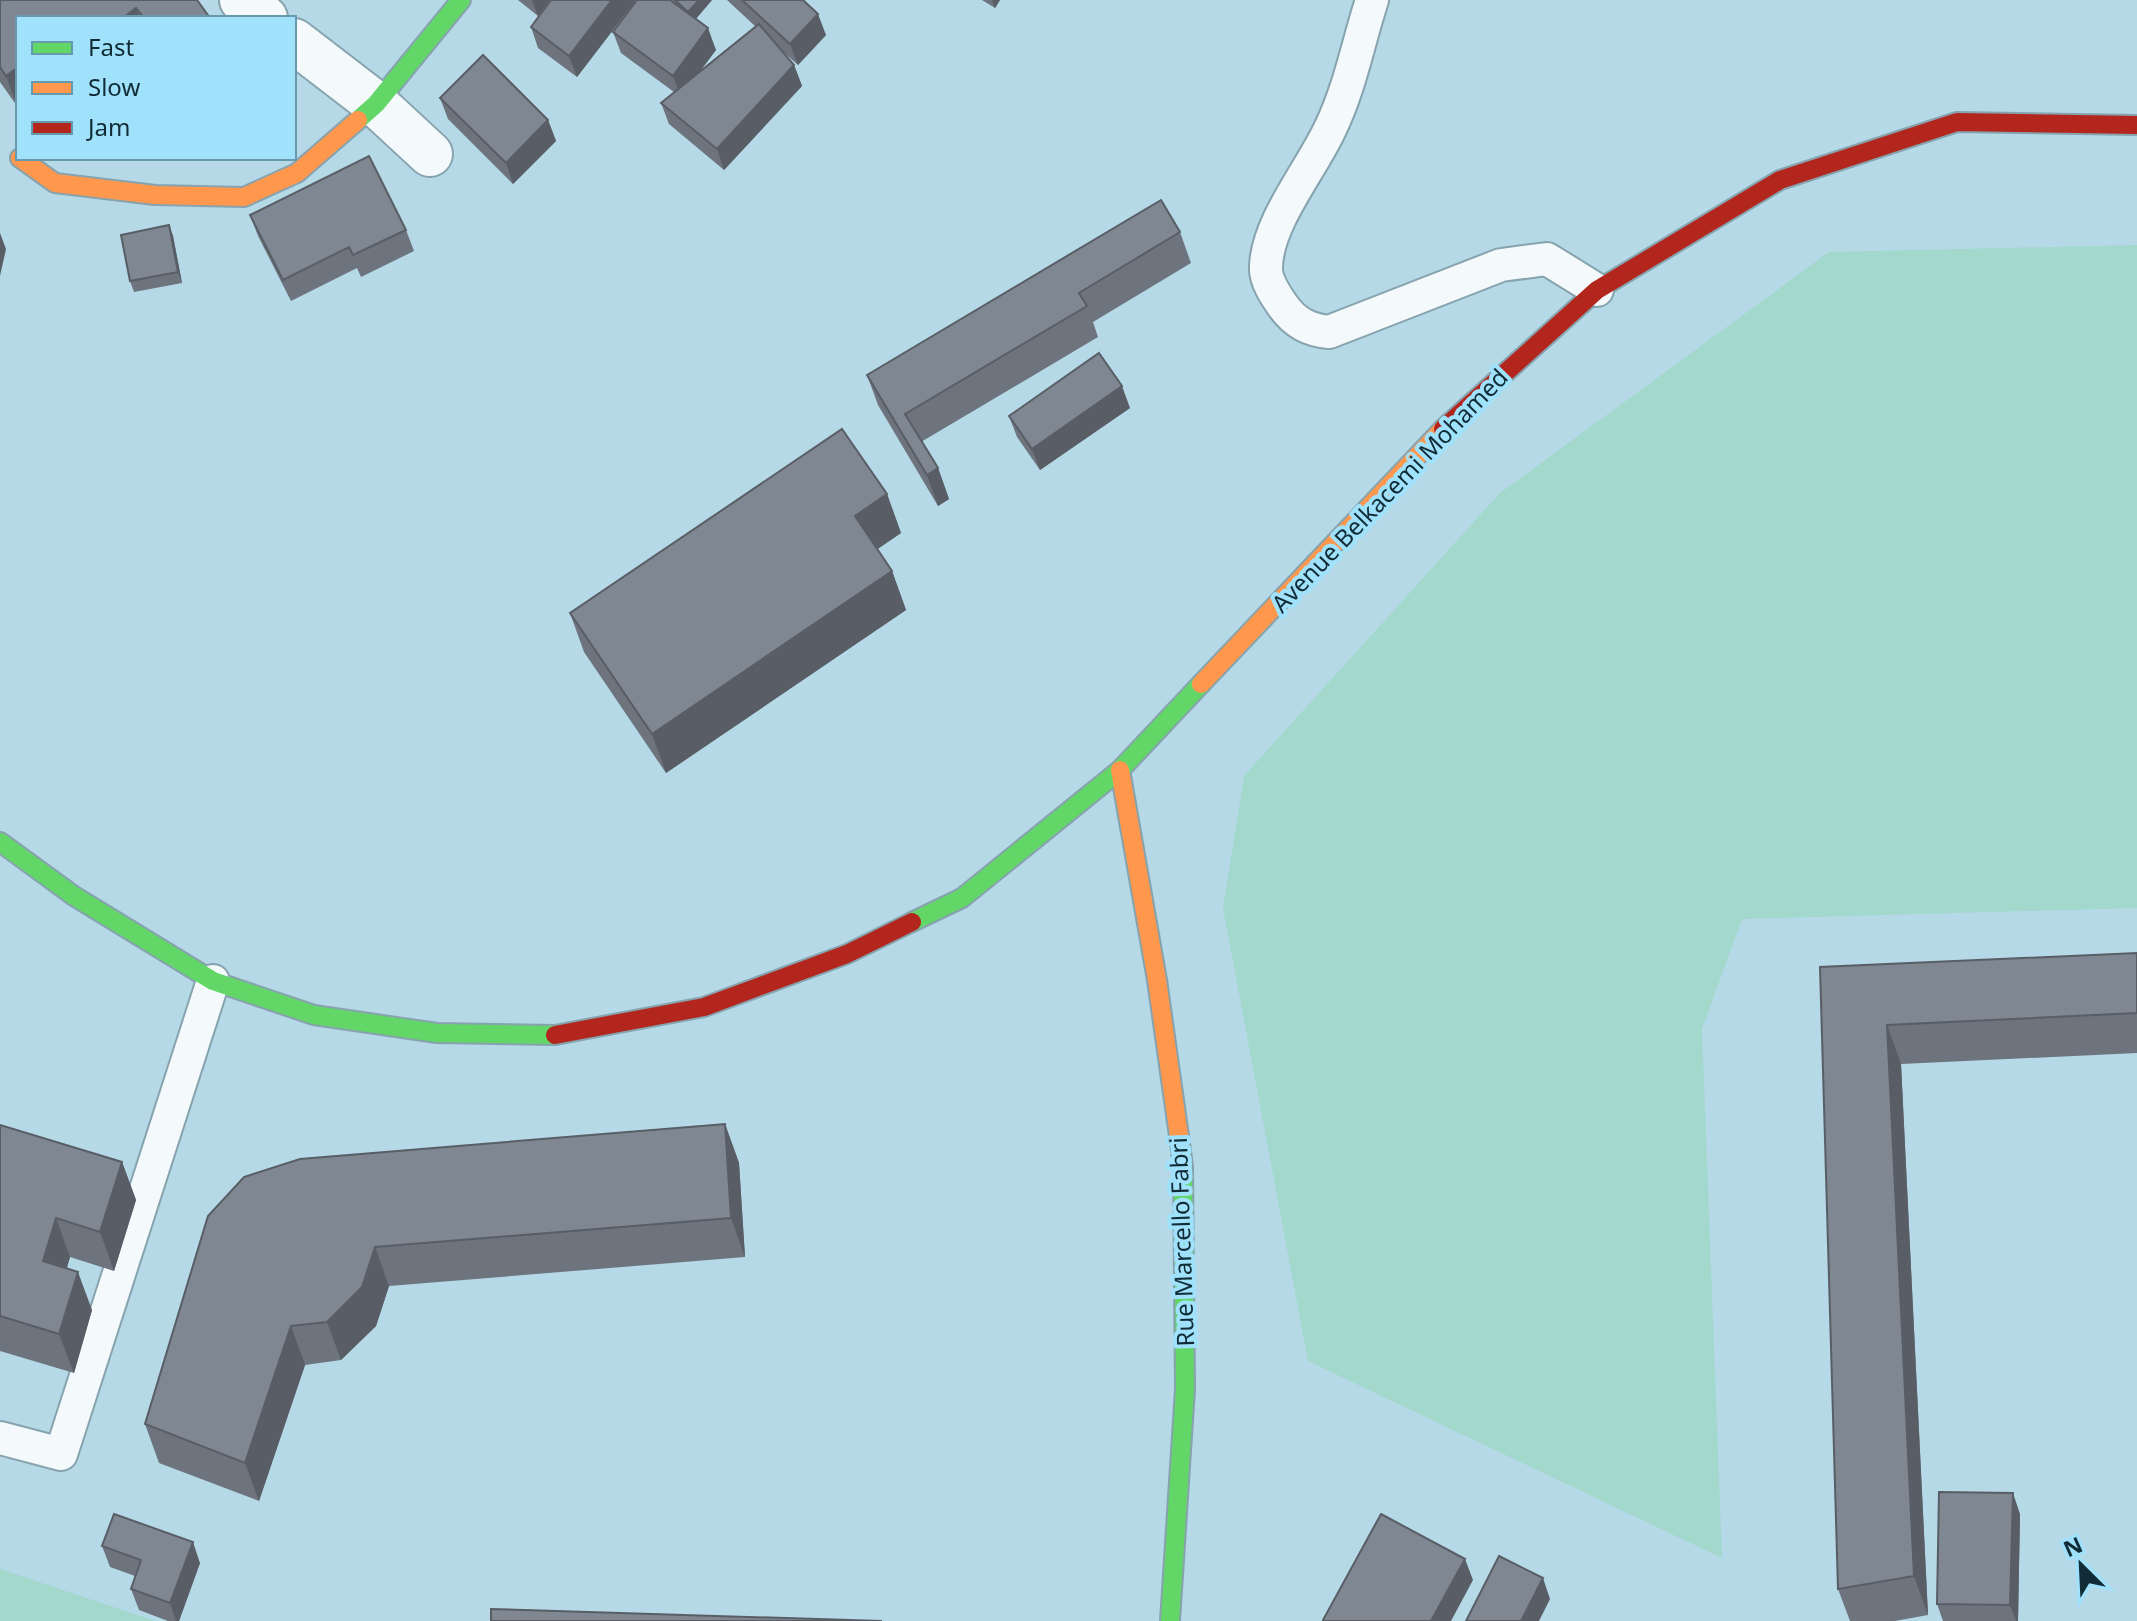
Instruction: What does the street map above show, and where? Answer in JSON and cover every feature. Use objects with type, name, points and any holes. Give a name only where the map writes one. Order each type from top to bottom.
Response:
[{"type":"main road","points":[[23,160],[55,183],[155,195],[244,197],[297,173],[376,104],[461,0]]},
{"type":"main road","name":"Avenue Belkacemi Mohamed","points":[[0,842],[74,896],[213,981],[314,1015],[437,1033],[566,1035],[704,1007],[847,954],[962,898],[1120,770],[1463,407],[1597,290],[1780,180],[1957,122],[2137,125]]},
{"type":"main road","name":"Rue Marcello Fabri","points":[[1120,770],[1157,980],[1183,1167],[1185,1389],[1170,1621]]},
{"type":"street","points":[[242,0],[262,16]]},
{"type":"street","points":[[296,43],[376,104],[430,154]]},
{"type":"lane","points":[[1372,0],[1355,66],[1331,128],[1271,238],[1265,270],[1276,297],[1291,317],[1313,330],[1329,332],[1501,265],[1547,259],[1597,290]]},
{"type":"lane","points":[[0,1438],[61,1454],[213,981]]},
{"type":"green space","points":[[2137,245],[2137,908],[1742,919],[1702,1029],[1722,1558],[1308,1361],[1223,908],[1244,776],[1500,493],[1829,252]]},
{"type":"green space","points":[[0,1569],[155,1621],[0,1621]]},
{"type":"building","points":[[0,0],[197,0],[209,16],[142,16],[136,8],[126,16],[16,16],[16,68],[6,76],[0,67]]},
{"type":"building","points":[[551,0],[612,0],[569,56],[531,27]]},
{"type":"building","points":[[637,0],[670,0],[708,28],[673,76],[613,32]]},
{"type":"building","points":[[675,0],[699,0],[688,12]]},
{"type":"building","points":[[742,0],[803,0],[818,14],[790,44]]},
{"type":"building","points":[[759,24],[794,65],[717,149],[661,103]]},
{"type":"building","points":[[483,55],[548,120],[506,163],[440,98]]},
{"type":"building","points":[[369,156],[406,230],[353,255],[349,247],[283,280],[250,215]]},
{"type":"building","points":[[1161,200],[1180,232],[1079,293],[1087,306],[905,414],[938,468],[927,475],[867,375]]},
{"type":"building","points":[[169,225],[178,272],[130,281],[121,235]]},
{"type":"building","points":[[1099,353],[1122,386],[1032,449],[1009,416]]},
{"type":"building","points":[[842,429],[887,494],[855,516],[892,571],[652,734],[570,613]]},
{"type":"building","points":[[2137,953],[2137,1013],[1887,1025],[1914,1576],[1838,1589],[1820,967]]},
{"type":"building","points":[[725,1124],[731,1218],[375,1247],[362,1287],[327,1322],[291,1326],[245,1463],[145,1424],[208,1216],[244,1177],[300,1159]]},
{"type":"building","points":[[0,1125],[122,1162],[100,1232],[56,1218],[43,1261],[78,1272],[59,1334],[0,1316]]},
{"type":"building","points":[[1939,1492],[2013,1493],[2010,1605],[1937,1604]]},
{"type":"building","points":[[114,1514],[193,1542],[170,1603],[131,1589],[141,1560],[102,1546]]},
{"type":"building","points":[[1381,1514],[1465,1559],[1431,1621],[1323,1620]]},
{"type":"building","points":[[1499,1556],[1543,1578],[1521,1621],[1466,1621]]},
{"type":"building","points":[[491,1609],[882,1621],[491,1621]]},
{"type":"traffic: fast","points":[[358,120],[376,104],[461,0]]},
{"type":"traffic: fast","points":[[912,922],[962,898],[1120,770],[1201,684]]},
{"type":"traffic: fast","points":[[0,842],[74,896],[213,981],[314,1015],[437,1033],[555,1035]]},
{"type":"traffic: fast","points":[[1170,1621],[1185,1389],[1183,1167],[1180,1143]]},
{"type":"traffic: slow","points":[[23,160],[55,183],[155,195],[244,197],[297,173],[358,120]]},
{"type":"traffic: slow","points":[[1201,684],[1443,429]]},
{"type":"traffic: slow","points":[[1120,770],[1157,980],[1180,1143]]},
{"type":"traffic: jam","points":[[1443,429],[1597,290],[1780,180],[1957,122],[2137,125]]},
{"type":"traffic: jam","points":[[555,1035],[704,1007],[847,954],[912,922]]}]
